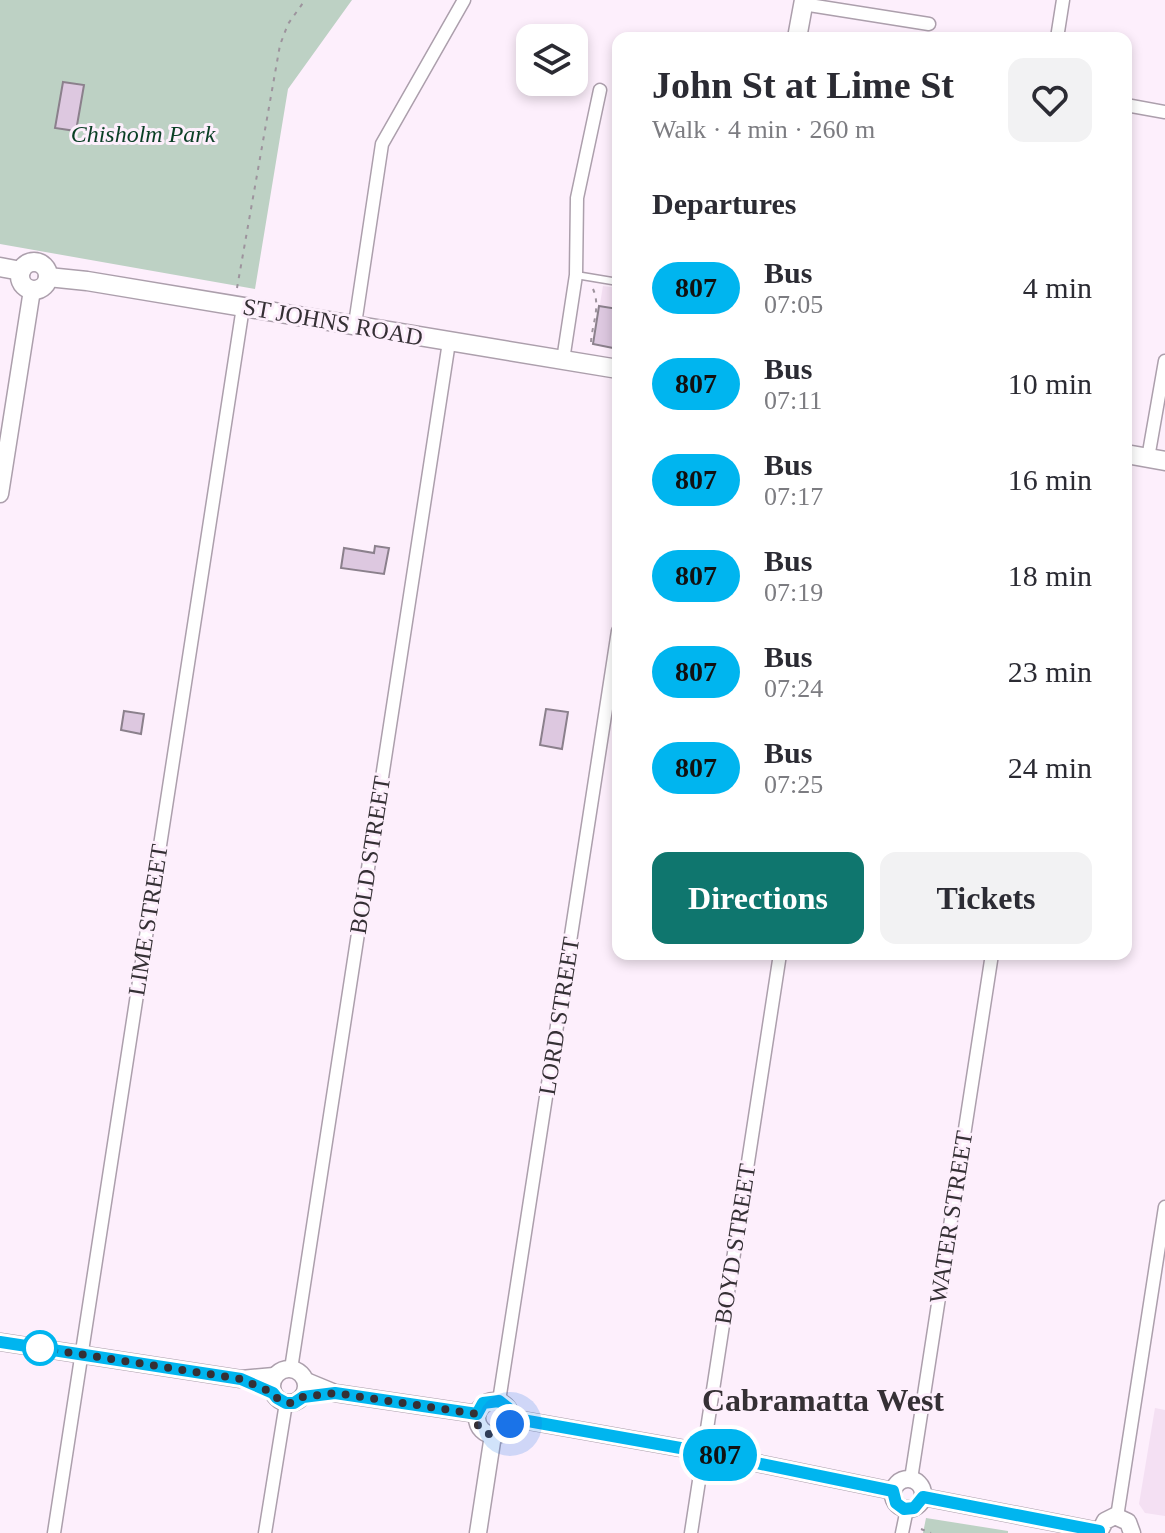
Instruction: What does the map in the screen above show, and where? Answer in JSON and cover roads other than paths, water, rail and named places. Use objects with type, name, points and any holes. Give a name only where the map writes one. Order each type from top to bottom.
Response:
[{"type":"main road","points":[[798,32],[804,2]]},
{"type":"main road","points":[[35,262],[43,265],[48,277],[41,288],[32,290],[22,283],[21,271],[26,264],[35,262]]},
{"type":"main road","points":[[0,267],[21,271]]},
{"type":"main road","name":"ST JOHNS ROAD","points":[[48,277],[240,298],[449,342],[612,368]]},
{"type":"main road","points":[[1132,455],[1157,460]]},
{"type":"street","points":[[355,324],[382,144],[464,0]]},
{"type":"street","points":[[1058,32],[1063,0]]},
{"type":"street","points":[[804,2],[929,24]]},
{"type":"street","points":[[563,360],[576,275],[577,198],[600,90]]},
{"type":"street","points":[[1132,106],[1165,112]]},
{"type":"street","points":[[0,494],[32,290]]},
{"type":"street","name":"LIME STREET","points":[[54,1533],[240,298]]},
{"type":"street","name":"BOLD STREET","points":[[291,1369],[449,342]]},
{"type":"street","points":[[1157,460],[1165,361]]},
{"type":"street","name":"LORD STREET","points":[[499,1401],[612,670]]},
{"type":"street","name":"BOYD STREET","points":[[691,1533],[779,960]]},
{"type":"street","name":"WATER STREET","points":[[911,1479],[991,960]]},
{"type":"street","points":[[1117,1517],[1165,1207]]},
{"type":"street","points":[[0,1342],[241,1379],[278,1391],[294,1403],[304,1389]]},
{"type":"street","points":[[265,1533],[281,1370],[299,1372],[304,1389]]},
{"type":"street","points":[[304,1389],[477,1414]]},
{"type":"street","points":[[499,1401],[508,1408],[511,1418],[508,1428],[493,1435],[486,1434],[478,1426],[477,1414],[483,1403],[499,1401]]},
{"type":"street","points":[[511,1418],[703,1452],[893,1491]]},
{"type":"street","points":[[478,1533],[493,1435]]},
{"type":"street","points":[[911,1479],[922,1488],[923,1497],[918,1505],[907,1509],[896,1503],[893,1491],[901,1480],[911,1479]]},
{"type":"street","points":[[923,1497],[1099,1532],[1105,1521],[1117,1517],[1128,1522],[1132,1533]]},
{"type":"street","points":[[902,1533],[907,1509]]},
{"type":"lane","points":[[576,275],[612,281]]},
{"type":"district","name":"Cabramatta West","points":[[823,1400]]},
{"type":"park label","name":"Chisholm Park","points":[[143,134]]}]
